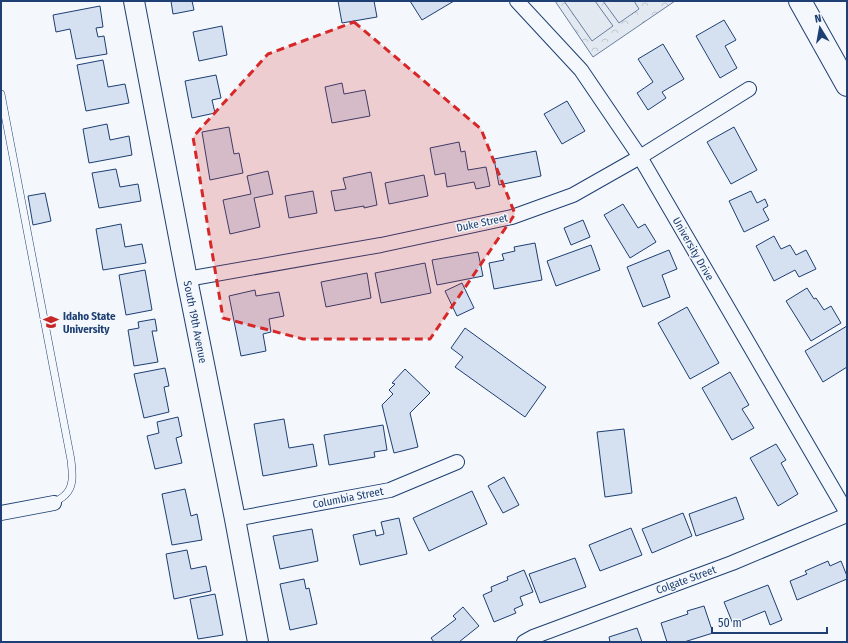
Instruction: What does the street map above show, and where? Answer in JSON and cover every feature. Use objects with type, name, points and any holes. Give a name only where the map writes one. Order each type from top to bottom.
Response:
[{"type":"highway","points":[[800,1],[847,85]]},
{"type":"street","name":"South 19th Avenue","points":[[134,1],[258,642]]},
{"type":"street","name":"University Drive","points":[[517,1],[581,70],[640,157],[847,514]]},
{"type":"street","name":"Duke Street","points":[[187,279],[381,245],[512,217],[574,195],[640,157],[749,89]]},
{"type":"street","name":"Columbia Street","points":[[235,519],[390,490],[457,462]]},
{"type":"street","points":[[1,513],[54,503]]},
{"type":"street","name":"Colgate Street","points":[[524,642],[533,637],[732,563],[847,514]]},
{"type":"lane","points":[[1,94],[71,460],[71,486],[66,495],[54,503]]},
{"type":"highlighted area","points":[[354,22],[481,129],[515,214],[430,339],[303,339],[223,318],[193,137],[268,54]]},
{"type":"green space","points":[[555,1],[675,1],[593,57]]},
{"type":"green space","points":[[564,1],[595,1],[613,26],[592,41]]},
{"type":"green space","points":[[603,1],[634,1],[639,9],[619,23]]},
{"type":"building","points":[[171,1],[192,1],[194,10],[173,14]]},
{"type":"building","points":[[338,1],[374,1],[377,17],[342,23]]},
{"type":"building","points":[[410,1],[454,1],[422,20]]},
{"type":"building","points":[[100,6],[103,27],[96,28],[98,37],[104,36],[107,54],[76,59],[70,29],[56,32],[53,15]]},
{"type":"building","points":[[724,20],[736,40],[725,46],[737,68],[720,78],[696,36]]},
{"type":"building","points":[[222,26],[227,55],[199,61],[193,32]]},
{"type":"building","points":[[663,44],[684,79],[662,92],[666,98],[648,110],[637,93],[653,82],[638,59]]},
{"type":"building","points":[[103,60],[108,87],[125,84],[129,103],[86,111],[77,65]]},
{"type":"building","points":[[216,75],[221,98],[212,100],[215,113],[192,118],[185,81]]},
{"type":"building","points":[[342,83],[344,94],[365,90],[370,116],[332,123],[325,87]]},
{"type":"building","points":[[567,101],[585,131],[562,144],[544,114]]},
{"type":"building","points":[[107,124],[110,140],[129,136],[132,155],[89,163],[83,129]]},
{"type":"building","points":[[229,127],[234,154],[239,153],[243,173],[210,180],[202,132]]},
{"type":"building","points":[[734,127],[757,170],[731,184],[707,142]]},
{"type":"building","points":[[459,142],[461,152],[465,151],[468,170],[486,167],[490,186],[476,189],[474,182],[447,187],[445,173],[435,175],[430,148]]},
{"type":"building","points":[[536,151],[541,176],[499,185],[494,159]]},
{"type":"building","points":[[116,169],[120,187],[138,184],[141,201],[99,208],[92,173]]},
{"type":"building","points":[[268,171],[273,194],[254,198],[260,227],[230,234],[223,200],[251,194],[247,176]]},
{"type":"building","points":[[371,172],[377,205],[335,211],[331,191],[346,189],[343,178]]},
{"type":"building","points":[[424,175],[428,196],[389,204],[385,183]]},
{"type":"building","points":[[313,191],[317,213],[289,218],[285,196]]},
{"type":"building","points":[[751,191],[757,203],[765,199],[768,206],[763,209],[769,220],[744,232],[729,201]]},
{"type":"building","points":[[45,193],[51,221],[33,225],[28,196]]},
{"type":"building","points":[[623,204],[638,228],[645,224],[656,242],[630,258],[604,215]]},
{"type":"building","points":[[583,220],[590,237],[571,245],[564,228]]},
{"type":"building","points":[[121,224],[125,247],[142,244],[146,263],[103,270],[96,229]]},
{"type":"building","points":[[774,236],[781,249],[790,245],[796,255],[806,250],[816,269],[799,277],[795,270],[774,281],[756,246]]},
{"type":"building","points":[[535,243],[542,280],[494,289],[489,263],[504,260],[502,254],[515,251],[514,247]]},
{"type":"building","points":[[591,245],[600,270],[556,286],[547,261]]},
{"type":"building","points":[[669,250],[677,269],[662,275],[670,297],[643,307],[627,267]]},
{"type":"building","points":[[478,252],[483,276],[437,285],[432,260]]},
{"type":"building","points":[[425,263],[431,293],[381,303],[375,273]]},
{"type":"building","points":[[145,270],[152,310],[126,315],[119,275]]},
{"type":"building","points":[[367,273],[371,298],[326,307],[321,282]]},
{"type":"building","points":[[462,283],[474,308],[457,316],[445,291]]},
{"type":"building","points":[[807,288],[824,310],[831,306],[841,323],[811,341],[786,301]]},
{"type":"building","points":[[255,290],[256,296],[279,292],[284,316],[269,319],[271,332],[263,334],[266,351],[241,356],[229,296]]},
{"type":"building","points":[[687,307],[719,363],[690,379],[658,323]]},
{"type":"building","points":[[155,319],[157,331],[152,331],[158,362],[134,366],[128,330],[139,328],[138,322]]},
{"type":"building","points":[[847,326],[847,367],[823,382],[805,351]]},
{"type":"building","points":[[465,328],[546,387],[525,417],[455,367],[463,357],[451,348]]},
{"type":"building","points":[[165,368],[169,386],[164,387],[169,412],[144,418],[134,374]]},
{"type":"building","points":[[405,369],[430,393],[410,413],[418,447],[394,453],[382,405],[393,394],[389,390],[395,384],[392,383]]},
{"type":"building","points":[[730,372],[749,405],[742,409],[754,428],[732,440],[702,388]]},
{"type":"building","points":[[178,417],[182,436],[176,438],[182,463],[155,469],[147,436],[159,433],[157,422]]},
{"type":"building","points":[[284,419],[289,448],[313,444],[317,466],[263,476],[254,424]]},
{"type":"building","points":[[383,425],[387,450],[374,452],[375,457],[329,465],[324,435]]},
{"type":"building","points":[[624,429],[632,493],[605,497],[597,432]]},
{"type":"building","points":[[776,444],[786,460],[781,463],[798,494],[778,506],[750,458]]},
{"type":"building","points":[[504,477],[519,505],[503,513],[488,486]]},
{"type":"building","points":[[185,489],[191,516],[197,514],[202,540],[172,545],[162,494]]},
{"type":"building","points":[[472,491],[487,524],[429,551],[413,518]]},
{"type":"building","points":[[736,497],[744,519],[696,536],[689,514]]},
{"type":"building","points":[[683,513],[692,536],[652,553],[642,529]]},
{"type":"building","points":[[399,518],[407,554],[360,565],[353,535],[375,530],[376,536],[384,534],[381,522]]},
{"type":"building","points":[[631,528],[642,555],[600,571],[589,545]]},
{"type":"building","points":[[312,529],[318,561],[280,569],[273,536]]},
{"type":"building","points":[[187,550],[191,569],[206,566],[211,591],[174,599],[166,554]]},
{"type":"building","points":[[575,558],[586,587],[540,603],[529,574]]},
{"type":"building","points":[[828,561],[830,566],[841,561],[847,579],[797,600],[790,581],[807,574],[805,571]]},
{"type":"building","points":[[524,570],[533,592],[520,597],[523,605],[514,609],[516,613],[494,622],[483,595],[492,591],[491,587],[508,580],[507,577]]},
{"type":"building","points":[[304,579],[306,589],[309,588],[317,624],[290,630],[280,584]]},
{"type":"building","points":[[768,585],[782,620],[770,625],[765,611],[733,624],[724,602]]},
{"type":"building","points":[[215,594],[223,635],[198,639],[190,599]]},
{"type":"building","points":[[704,606],[713,633],[684,642],[667,642],[661,623],[688,614],[687,611]]},
{"type":"building","points":[[463,607],[479,626],[459,642],[434,642],[431,638],[456,619],[453,616]]},
{"type":"building","points":[[637,628],[642,642],[610,642],[609,637]]},
{"type":"place","name":"Idaho State University","points":[[51,322]]}]
